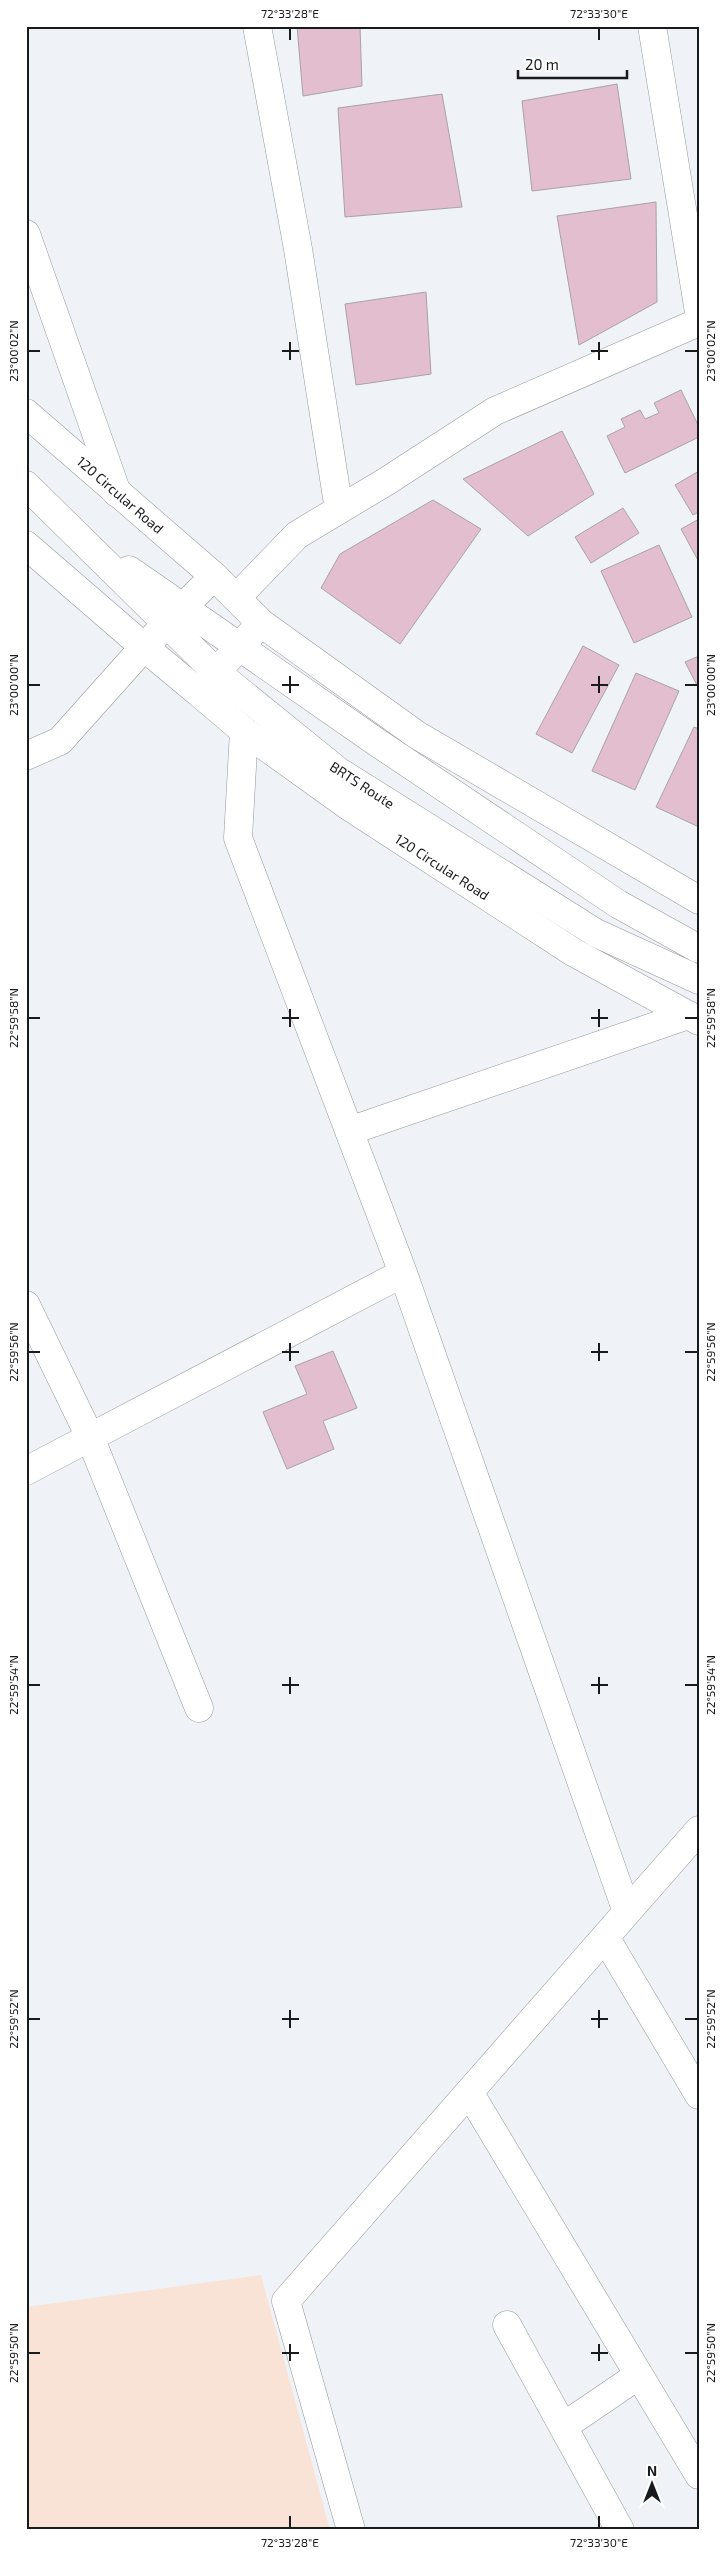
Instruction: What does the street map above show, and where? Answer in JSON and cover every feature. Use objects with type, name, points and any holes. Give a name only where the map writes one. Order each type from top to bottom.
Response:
[{"type":"street","points":[[257,26],[298,249],[339,510]]},
{"type":"street","points":[[652,26],[699,312]]},
{"type":"street","points":[[26,234],[117,492]]},
{"type":"street","points":[[237,597],[297,534],[339,510],[495,411],[699,322]]},
{"type":"street","name":"120 Circular Road","points":[[26,413],[214,576],[261,623]]},
{"type":"street","name":"BRTS Route","points":[[26,485],[71,528],[174,616],[217,673],[338,771],[596,933],[699,980]]},
{"type":"street","points":[[26,545],[144,647]]},
{"type":"street","points":[[26,756],[60,741],[144,647],[214,576]]},
{"type":"street","name":"BRTS Route","points":[[174,616],[239,647],[618,904],[699,949]]},
{"type":"street","points":[[198,692],[261,623],[417,735],[699,900]]},
{"type":"street","name":"120 Circular Road","points":[[144,647],[244,732],[347,805],[573,952],[693,1018]]},
{"type":"street","points":[[244,732],[238,838],[403,1273],[627,1912]]},
{"type":"street","points":[[349,1131],[693,1018]]},
{"type":"street","points":[[26,1471],[403,1273]]},
{"type":"street","points":[[26,1305],[90,1437],[199,1708]]},
{"type":"street","points":[[351,2530],[286,2301],[699,1830]]},
{"type":"street","points":[[605,1937],[699,2095]]},
{"type":"street","points":[[469,2092],[699,2475]]},
{"type":"street","points":[[507,2325],[620,2530]]},
{"type":"street","points":[[564,2426],[638,2375]]},
{"type":"shaded area","points":[[261,2275],[330,2530],[26,2530],[26,2307]]},
{"type":"building","points":[[297,26],[360,26],[362,86],[303,96]]},
{"type":"building","points":[[617,84],[631,179],[532,191],[522,101]]},
{"type":"building","points":[[442,94],[462,207],[345,217],[338,108]]},
{"type":"building","points":[[656,202],[657,302],[579,345],[557,216]]},
{"type":"building","points":[[426,292],[431,374],[356,385],[345,304]]},
{"type":"building","points":[[681,390],[699,427],[699,437],[625,473],[607,436],[625,427],[621,419],[640,410],[645,419],[659,413],[654,403]]},
{"type":"building","points":[[562,431],[594,494],[528,536],[463,479]]},
{"type":"building","points":[[699,471],[699,512],[693,515],[675,485]]},
{"type":"building","points":[[433,500],[481,529],[400,644],[321,588],[340,554]]},
{"type":"building","points":[[623,508],[639,533],[591,563],[575,537]]},
{"type":"building","points":[[699,519],[699,562],[681,529]]},
{"type":"building","points":[[659,545],[692,617],[634,643],[601,571]]},
{"type":"building","points":[[583,646],[619,665],[572,753],[536,734]]},
{"type":"building","points":[[699,656],[699,689],[685,662]]},
{"type":"building","points":[[636,673],[679,691],[635,790],[592,771]]},
{"type":"building","points":[[694,727],[699,729],[699,827],[656,807]]},
{"type":"building","points":[[333,1351],[357,1408],[323,1421],[334,1449],[287,1469],[263,1412],[307,1394],[295,1366]]}]
